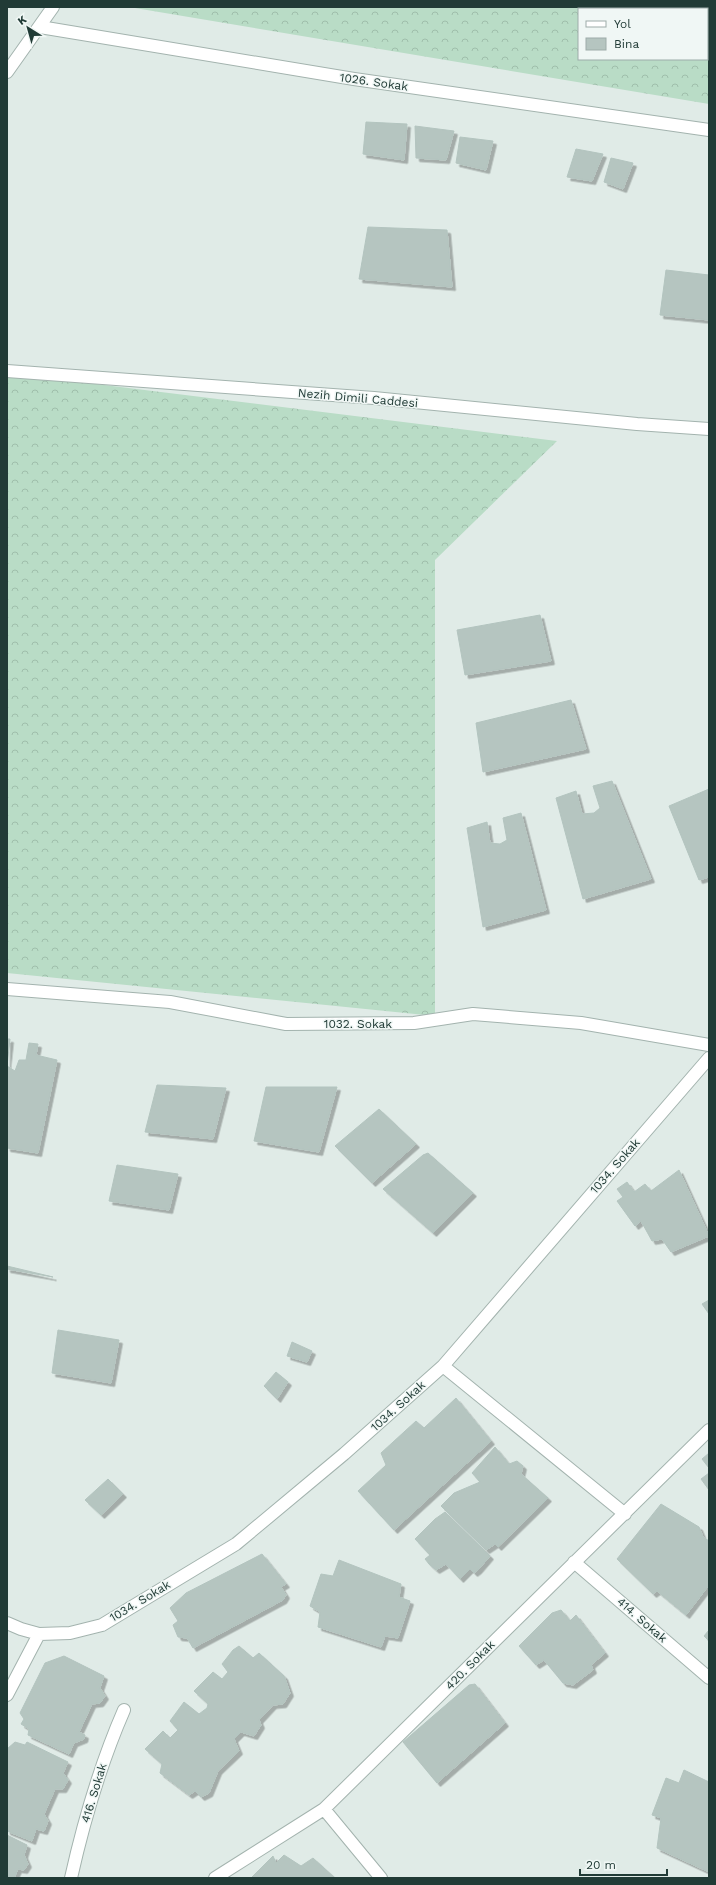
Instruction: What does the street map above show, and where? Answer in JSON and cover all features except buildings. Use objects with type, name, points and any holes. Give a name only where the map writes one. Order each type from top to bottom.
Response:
[{"type":"street","points":[[7,72],[53,7]]},
{"type":"street","name":"1026. Sokak","points":[[40,27],[354,79],[709,130]]},
{"type":"street","name":"Nezih Dimili Caddesi","points":[[7,371],[374,398],[636,424],[709,429]]},
{"type":"street","name":"1032. Sokak","points":[[7,989],[170,1002],[286,1024],[414,1023],[473,1014],[581,1023],[709,1046]]},
{"type":"street","name":"1034. Sokak","points":[[7,1623],[39,1634],[70,1633],[102,1625],[236,1544],[344,1454],[443,1366],[709,1058]]},
{"type":"street","points":[[443,1366],[625,1514]]},
{"type":"street","name":"420. Sokak","points":[[215,1878],[324,1810],[709,1430]]},
{"type":"street","name":"414. Sokak","points":[[574,1562],[709,1678]]},
{"type":"street","points":[[7,1695],[39,1634]]},
{"type":"street","name":"416. Sokak","points":[[71,1878],[91,1798],[107,1749],[124,1710]]},
{"type":"street","points":[[324,1810],[381,1878]]},
{"type":"green space","points":[[129,7],[709,7],[709,104]]},
{"type":"green space","points":[[7,373],[557,441],[435,560],[435,1016],[7,973]]}]
